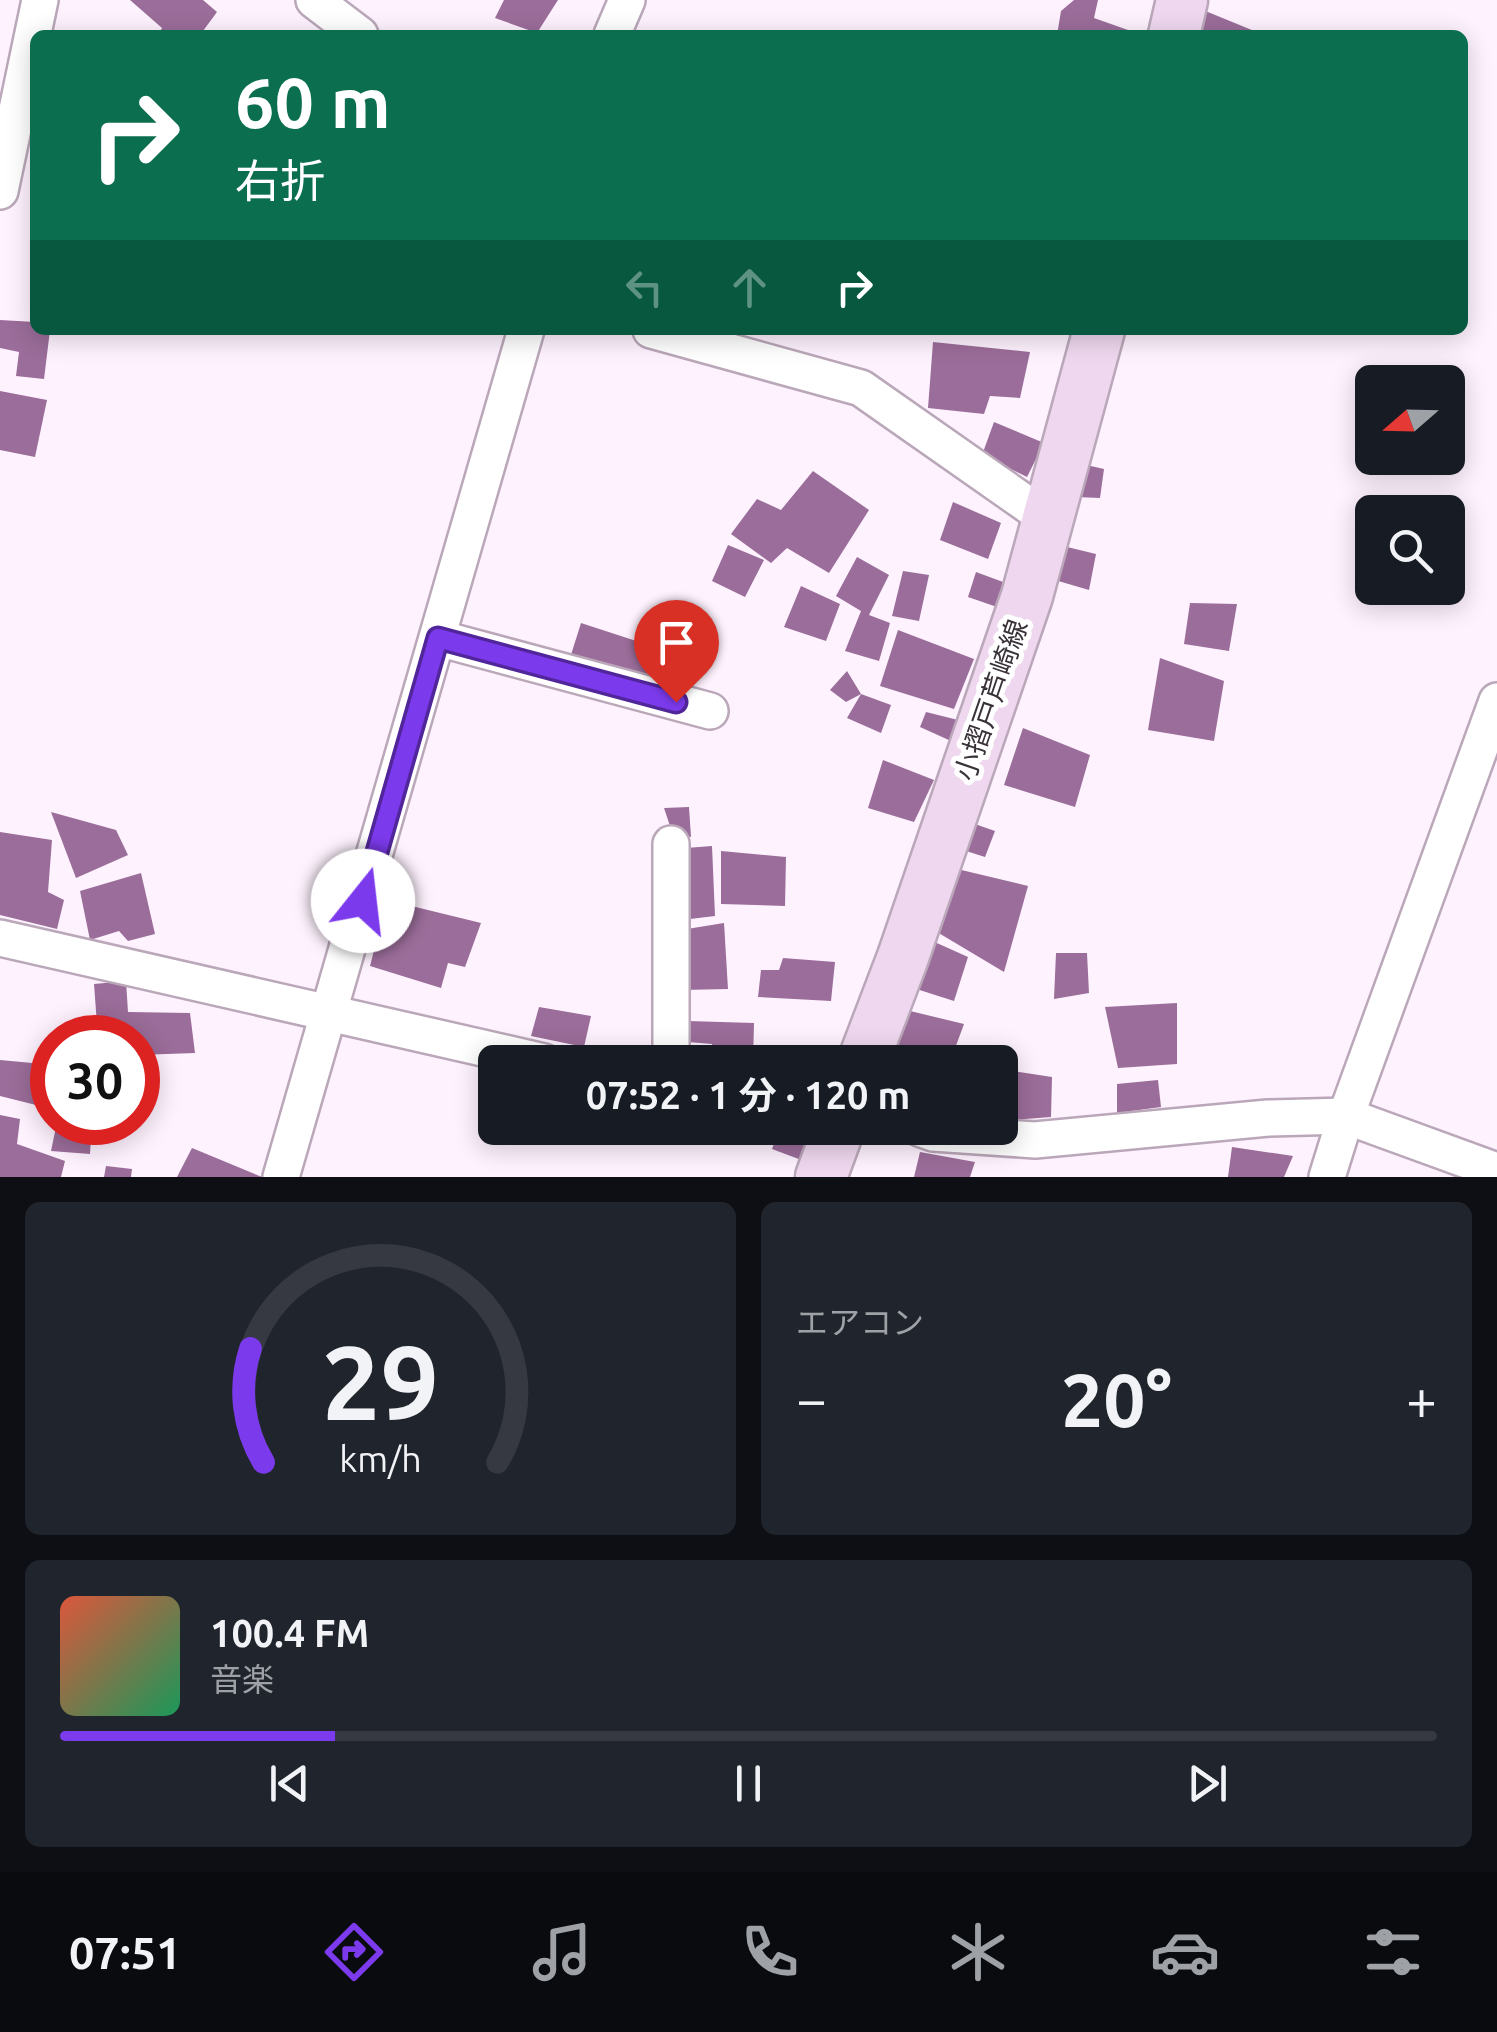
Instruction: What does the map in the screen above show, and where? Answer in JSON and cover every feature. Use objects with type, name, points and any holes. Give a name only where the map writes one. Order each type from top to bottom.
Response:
[{"type":"main road","points":[[1175,30],[1182,0]]},
{"type":"main road","name":"小摺戸芦崎線","points":[[869,1045],[1027,596],[1097,335]]},
{"type":"main road","points":[[821,1177],[832,1145]]},
{"type":"street","points":[[34,30],[40,0]]},
{"type":"street","points":[[314,0],[353,30]]},
{"type":"street","points":[[614,30],[627,0]]},
{"type":"street","points":[[0,191],[30,48]]},
{"type":"street","points":[[281,1177],[525,335]]},
{"type":"street","points":[[669,335],[861,388],[1048,519]]},
{"type":"street","points":[[438,638],[710,711]]},
{"type":"street","points":[[1327,1177],[1497,701]]},
{"type":"street","points":[[670,844],[671,1045]]},
{"type":"street","points":[[0,938],[478,1047]]},
{"type":"street","points":[[1018,1139],[1268,1118],[1346,1116],[1497,1171]]},
{"type":"building","points":[[130,0],[203,0],[217,12],[204,30],[162,28]]},
{"type":"building","points":[[504,0],[558,0],[539,30],[495,18]]},
{"type":"building","points":[[1074,0],[1098,0],[1094,18],[1128,30],[1058,30],[1061,11]]},
{"type":"building","points":[[1203,10],[1252,30],[1197,30]]},
{"type":"building","points":[[0,320],[30,322],[30,335],[49,335],[44,379],[16,376],[19,352],[0,348]]},
{"type":"building","points":[[933,342],[1030,352],[1020,398],[990,396],[984,414],[928,408]]},
{"type":"building","points":[[0,391],[47,400],[35,457],[0,450]]},
{"type":"building","points":[[994,422],[1044,443],[1027,477],[982,455]]},
{"type":"building","points":[[1082,464],[1104,469],[1100,498],[1076,497]]},
{"type":"building","points":[[813,471],[869,510],[829,573],[787,548],[771,563],[731,534],[757,499],[781,510]]},
{"type":"building","points":[[953,502],[1001,523],[988,559],[940,540]]},
{"type":"building","points":[[728,545],[764,560],[745,597],[712,581]]},
{"type":"building","points":[[1063,546],[1096,554],[1089,590],[1048,578]]},
{"type":"building","points":[[857,557],[889,575],[869,615],[890,623],[879,661],[845,651],[861,611],[836,596]]},
{"type":"building","points":[[903,571],[929,575],[919,621],[892,616]]},
{"type":"building","points":[[976,572],[1003,582],[997,607],[968,597]]},
{"type":"building","points":[[801,586],[840,604],[826,641],[784,627]]},
{"type":"building","points":[[1190,603],[1237,604],[1229,651],[1184,644]]},
{"type":"building","points":[[581,623],[673,653],[663,684],[570,658]]},
{"type":"building","points":[[898,630],[974,659],[954,709],[880,686]]},
{"type":"building","points":[[1160,658],[1224,681],[1214,741],[1148,730]]},
{"type":"building","points":[[847,671],[861,694],[846,702],[830,690]]},
{"type":"building","points":[[861,694],[891,705],[881,733],[847,718]]},
{"type":"building","points":[[926,712],[958,720],[951,741],[920,727]]},
{"type":"building","points":[[1023,728],[1090,755],[1075,807],[1004,785]]},
{"type":"building","points":[[883,760],[934,780],[914,822],[868,808]]},
{"type":"building","points":[[689,807],[691,837],[673,835],[664,808]]},
{"type":"building","points":[[51,812],[116,830],[128,855],[76,878]]},
{"type":"building","points":[[969,822],[995,831],[985,857],[963,850]]},
{"type":"building","points":[[0,832],[52,840],[48,892],[64,900],[57,929],[0,915]]},
{"type":"building","points":[[712,846],[715,916],[690,919],[686,848]]},
{"type":"building","points":[[721,851],[786,857],[785,906],[721,904]]},
{"type":"building","points":[[953,868],[1028,886],[1004,972],[937,932]]},
{"type":"building","points":[[141,873],[155,934],[128,941],[119,931],[90,940],[80,891]]},
{"type":"building","points":[[387,900],[481,923],[465,967],[448,963],[441,988],[370,966]]},
{"type":"building","points":[[724,923],[728,989],[683,990],[687,929]]},
{"type":"building","points":[[919,935],[968,957],[954,1001],[907,986]]},
{"type":"building","points":[[1056,953],[1087,953],[1089,993],[1054,999]]},
{"type":"building","points":[[783,958],[835,962],[831,1001],[758,997],[761,970],[779,970]]},
{"type":"building","points":[[126,981],[128,1012],[190,1013],[195,1053],[160,1054],[160,1015],[96,1015],[94,984]]},
{"type":"building","points":[[1177,1003],[1177,1064],[1118,1068],[1105,1007]]},
{"type":"building","points":[[539,1007],[591,1016],[584,1045],[531,1036]]},
{"type":"building","points":[[906,1010],[964,1024],[956,1045],[895,1045]]},
{"type":"building","points":[[688,1021],[754,1023],[753,1045],[688,1042]]},
{"type":"building","points":[[0,1060],[30,1063],[30,1104],[0,1096]]},
{"type":"building","points":[[1018,1072],[1052,1077],[1051,1117],[1018,1120]]},
{"type":"building","points":[[1158,1080],[1161,1107],[1117,1113],[1117,1084]]},
{"type":"building","points":[[0,1115],[20,1119],[17,1144],[65,1161],[61,1177],[0,1177]]},
{"type":"building","points":[[52,1145],[91,1145],[90,1154],[51,1151]]},
{"type":"building","points":[[774,1145],[809,1145],[804,1161],[772,1149]]},
{"type":"building","points":[[1232,1147],[1293,1156],[1284,1177],[1228,1177]]},
{"type":"building","points":[[192,1148],[262,1177],[177,1177]]},
{"type":"building","points":[[920,1152],[975,1162],[970,1177],[914,1177]]},
{"type":"building","points":[[106,1166],[132,1169],[131,1177],[104,1177]]},
{"type":"route","points":[[363,901],[438,638],[676,702]]}]
